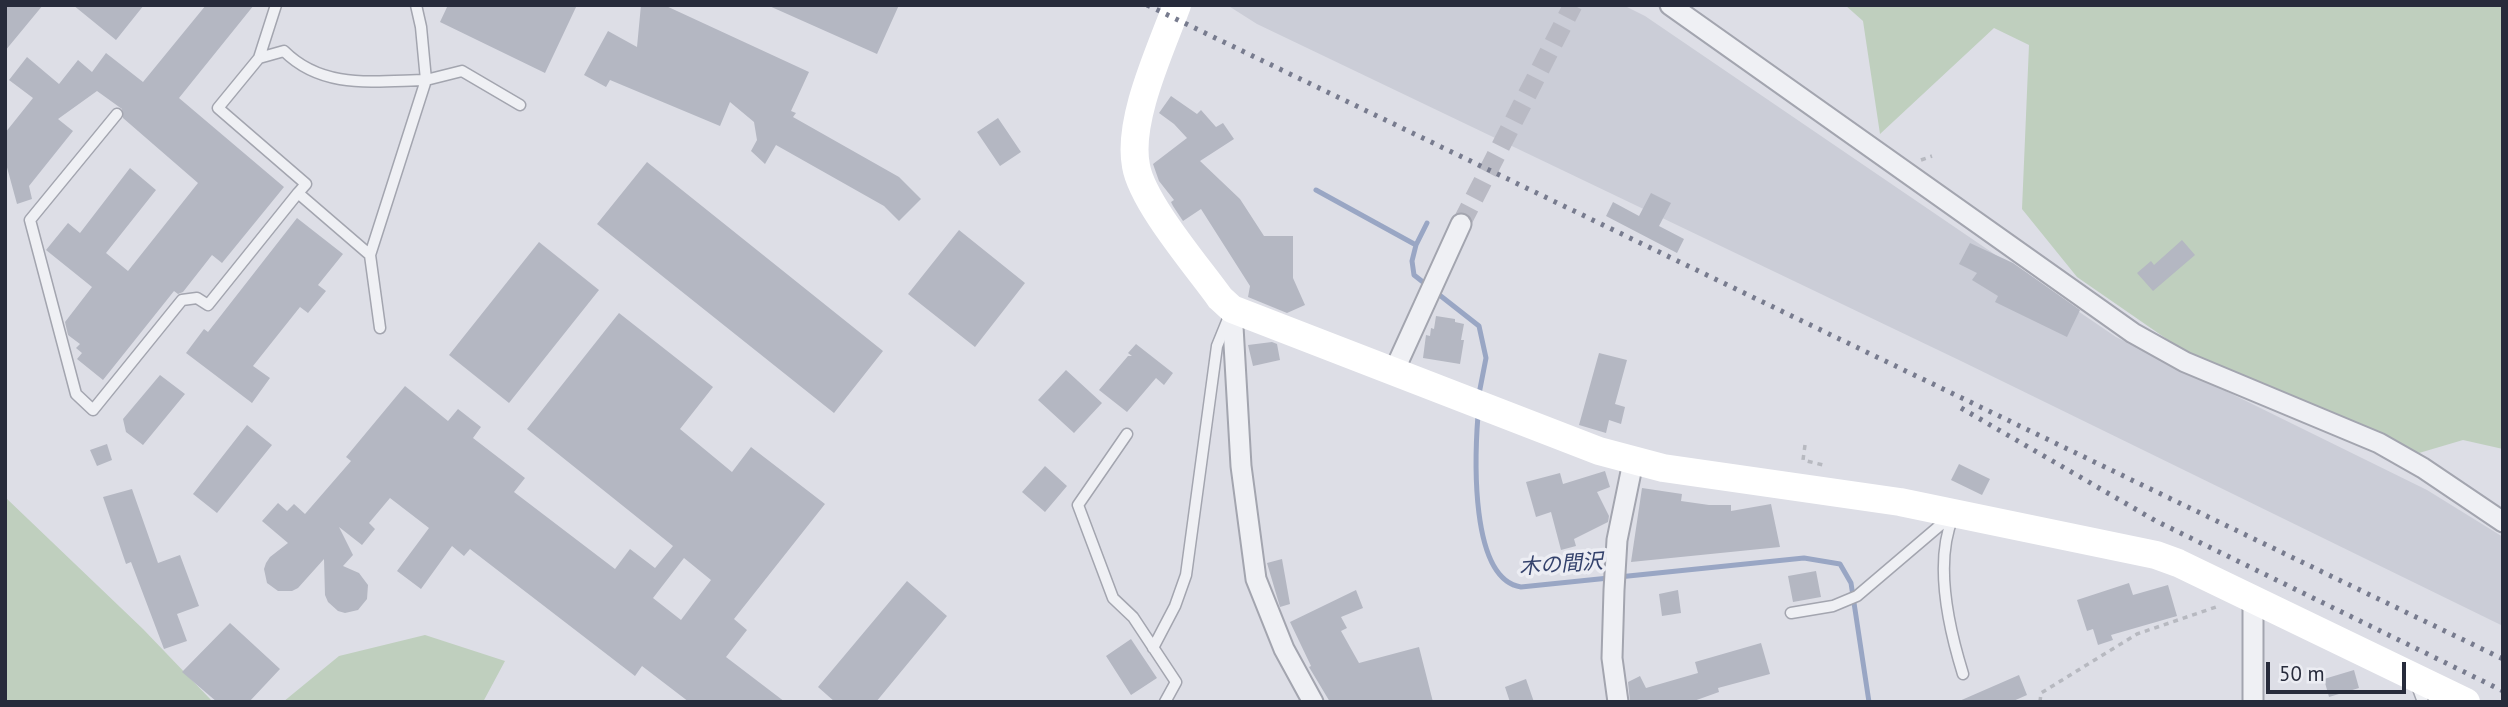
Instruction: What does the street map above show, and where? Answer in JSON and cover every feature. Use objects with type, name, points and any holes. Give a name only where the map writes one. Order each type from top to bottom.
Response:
[{"type":"street","points":[[1177,5],[1141,104],[1135,142],[1136,168],[1141,184],[1156,209],[1220,298],[1232,309],[1633,462],[1900,502],[2156,555],[2250,597],[2418,689],[2466,702]]},
{"type":"street","points":[[1670,5],[2133,333],[2185,362],[2379,443],[2423,468],[2503,522]]},
{"type":"street","points":[[1394,371],[1461,224]]},
{"type":"street","points":[[1232,309],[1241,466],[1256,579],[1284,649],[1312,702]]},
{"type":"street","points":[[1618,702],[1612,658],[1614,590],[1618,540],[1633,462]]},
{"type":"street","points":[[2250,597],[2253,702]]},
{"type":"lane","points":[[117,114],[30,220],[76,394],[93,410],[182,300],[197,298],[208,305],[306,184],[218,108],[259,58],[276,5]]},
{"type":"lane","points":[[380,328],[370,255],[426,80],[416,5]]},
{"type":"lane","points":[[259,58],[284,51],[313,73],[335,79],[426,80],[462,71],[520,105]]},
{"type":"lane","points":[[298,193],[370,255]]},
{"type":"lane","points":[[1153,648],[1175,606],[1186,575],[1217,346],[1232,309]]},
{"type":"lane","points":[[1127,434],[1078,505],[1113,598],[1133,617],[1176,682],[1165,702]]},
{"type":"lane","points":[[1791,613],[1833,606],[1857,596],[1954,513]]},
{"type":"lane","points":[[1954,513],[1945,543],[1947,615],[1963,674]]},
{"type":"path","points":[[2040,702],[2041,693],[2137,634],[2250,597]]},
{"type":"shaded area","points":[[1227,5],[1623,5],[1645,16],[2116,337],[2427,490],[2503,537],[2503,626],[1961,361],[1257,24]]},
{"type":"green space","points":[[1845,5],[2503,5],[2503,449],[2463,440],[2419,453],[2184,351],[2077,277],[2022,209],[2029,45],[1994,28],[1880,134],[1863,21]]},
{"type":"green space","points":[[5,497],[143,629],[213,702],[5,702]]},
{"type":"green space","points":[[425,635],[505,661],[483,702],[283,702],[339,656]]},
{"type":"building","points":[[5,5],[43,5],[5,51]]},
{"type":"building","points":[[73,5],[144,5],[116,40]]},
{"type":"building","points":[[206,5],[254,5],[179,98],[284,187],[222,263],[212,255],[183,292],[178,294],[174,291],[103,380],[77,359],[82,353],[76,348],[80,344],[68,335],[65,322],[92,287],[46,250],[68,223],[80,233],[130,168],[156,190],[106,253],[128,271],[198,183],[123,118],[122,109],[97,91],[58,119],[73,131],[29,186],[32,199],[17,204],[5,160],[5,133],[33,98],[9,80],[27,57],[59,84],[78,60],[92,72],[106,53],[143,82]]},
{"type":"building","points":[[448,5],[577,5],[545,73],[440,22]]},
{"type":"building","points":[[641,5],[664,5],[809,72],[791,111],[796,113],[793,117],[899,177],[921,199],[899,221],[884,206],[776,145],[765,164],[751,151],[757,140],[754,122],[730,102],[720,126],[610,80],[606,87],[584,75],[608,31],[637,47]]},
{"type":"building","points":[[767,5],[899,5],[877,54]]},
{"type":"building","points":[[1171,96],[1197,114],[1201,110],[1216,127],[1223,123],[1234,139],[1200,161],[1240,199],[1264,236],[1293,236],[1293,278],[1305,305],[1287,313],[1248,297],[1250,286],[1201,209],[1183,221],[1173,206],[1171,202],[1174,200],[1159,181],[1153,164],[1187,138],[1159,113]]},
{"type":"building","points":[[998,118],[1021,152],[1000,166],[977,132]]},
{"type":"building","points":[[647,162],[883,351],[834,413],[597,224]]},
{"type":"building","points":[[1651,193],[1671,203],[1659,226],[1684,239],[1677,253],[1606,216],[1613,202],[1639,216]]},
{"type":"building","points":[[297,218],[343,254],[318,285],[326,291],[308,313],[300,307],[253,366],[270,378],[252,403],[186,353],[204,329],[208,332]]},
{"type":"building","points":[[959,230],[1025,283],[975,347],[908,294]]},
{"type":"building","points":[[2182,240],[2195,255],[2153,291],[2137,273],[2151,261],[2154,265]]},
{"type":"building","points":[[539,242],[599,290],[509,403],[449,355]]},
{"type":"building","points":[[1970,243],[2013,263],[2080,310],[2067,337],[1995,302],[1998,296],[1972,280],[1977,273],[1959,264]]},
{"type":"building","points":[[619,313],[713,387],[680,429],[732,472],[751,447],[825,504],[734,619],[747,630],[726,657],[785,702],[689,702],[642,666],[635,676],[470,549],[464,556],[452,546],[421,589],[397,571],[429,528],[390,498],[369,523],[375,529],[362,545],[339,527],[353,555],[343,566],[359,573],[368,585],[367,599],[358,610],[345,613],[338,611],[328,602],[325,595],[324,559],[298,588],[292,591],[278,591],[267,583],[264,569],[266,563],[288,543],[262,521],[278,503],[287,511],[294,504],[305,514],[351,461],[346,457],[405,386],[448,421],[458,409],[481,427],[473,438],[525,478],[514,492],[615,569],[630,549],[655,568],[673,546],[527,429]],"holes":[[[684,558],[711,580],[681,620],[653,598]]]},
{"type":"building","points":[[1436,316],[1455,319],[1455,322],[1464,324],[1460,364],[1423,358],[1426,335],[1430,336],[1431,328],[1434,329]]},
{"type":"building","points":[[1272,342],[1277,344],[1280,360],[1253,366],[1248,345]]},
{"type":"building","points":[[1136,344],[1173,373],[1164,385],[1156,378],[1127,412],[1099,390],[1128,356],[1132,356],[1128,353]]},
{"type":"building","points":[[1599,353],[1627,360],[1615,404],[1625,407],[1621,424],[1609,420],[1606,433],[1579,425]]},
{"type":"building","points":[[1066,370],[1102,403],[1074,433],[1038,400]]},
{"type":"building","points":[[160,375],[185,394],[143,445],[126,432],[123,419]]},
{"type":"building","points":[[247,425],[272,445],[217,513],[193,494]]},
{"type":"building","points":[[107,444],[112,460],[97,466],[90,450]]},
{"type":"building","points":[[1959,464],[1990,479],[1982,495],[1951,480]]},
{"type":"building","points":[[1045,466],[1067,486],[1045,512],[1022,492]]},
{"type":"building","points":[[1605,471],[1610,487],[1597,492],[1609,516],[1608,522],[1574,539],[1576,546],[1561,550],[1551,512],[1536,517],[1526,482],[1560,473],[1563,484]]},
{"type":"building","points":[[1642,488],[1682,494],[1681,501],[1731,505],[1731,511],[1771,504],[1780,547],[1631,562]]},
{"type":"building","points":[[132,489],[158,563],[180,555],[199,606],[177,614],[187,641],[164,649],[131,562],[126,564],[103,497]]},
{"type":"building","points":[[1282,559],[1290,604],[1280,607],[1267,563]]},
{"type":"building","points":[[1816,571],[1821,597],[1793,602],[1788,576]]},
{"type":"building","points":[[907,581],[947,616],[876,702],[835,702],[818,687]]},
{"type":"building","points":[[2129,583],[2133,595],[2168,585],[2177,616],[2111,635],[2113,640],[2098,645],[2093,629],[2087,631],[2077,600]]},
{"type":"building","points":[[1356,590],[1363,608],[1341,617],[1347,628],[1341,631],[1359,663],[1419,647],[1433,702],[1330,702],[1309,667],[1311,666],[1290,622]]},
{"type":"building","points":[[1678,590],[1681,613],[1662,616],[1659,594]]},
{"type":"building","points":[[230,623],[280,669],[249,702],[217,702],[182,672]]},
{"type":"building","points":[[1131,639],[1157,678],[1131,695],[1106,656]]},
{"type":"building","points":[[1761,643],[1770,674],[1718,688],[1719,692],[1691,702],[1630,702],[1628,682],[1640,676],[1646,688],[1698,673],[1695,662]]},
{"type":"building","points":[[2354,670],[2359,688],[2329,697],[2324,679]]},
{"type":"building","points":[[2019,675],[2027,695],[2011,702],[1957,702]]},
{"type":"building","points":[[1526,679],[1534,702],[1510,702],[1505,687]]},
{"type":"waterway","name":"木の間沢","points":[[1316,190],[1416,245],[1412,261],[1414,275],[1479,326],[1486,358],[1479,394]]},
{"type":"waterway","points":[[1416,245],[1427,223]]},
{"type":"waterway","name":"木の間沢","points":[[1478,415],[1476,457],[1479,513],[1492,562],[1504,579],[1521,587],[1804,558],[1840,564],[1851,583],[1869,702]]},
{"type":"tunnel","points":[[1461,224],[1573,5]]},
{"type":"railway","points":[[1147,5],[2503,659]]},
{"type":"railway","points":[[1961,408],[2156,521],[2503,691]]}]
